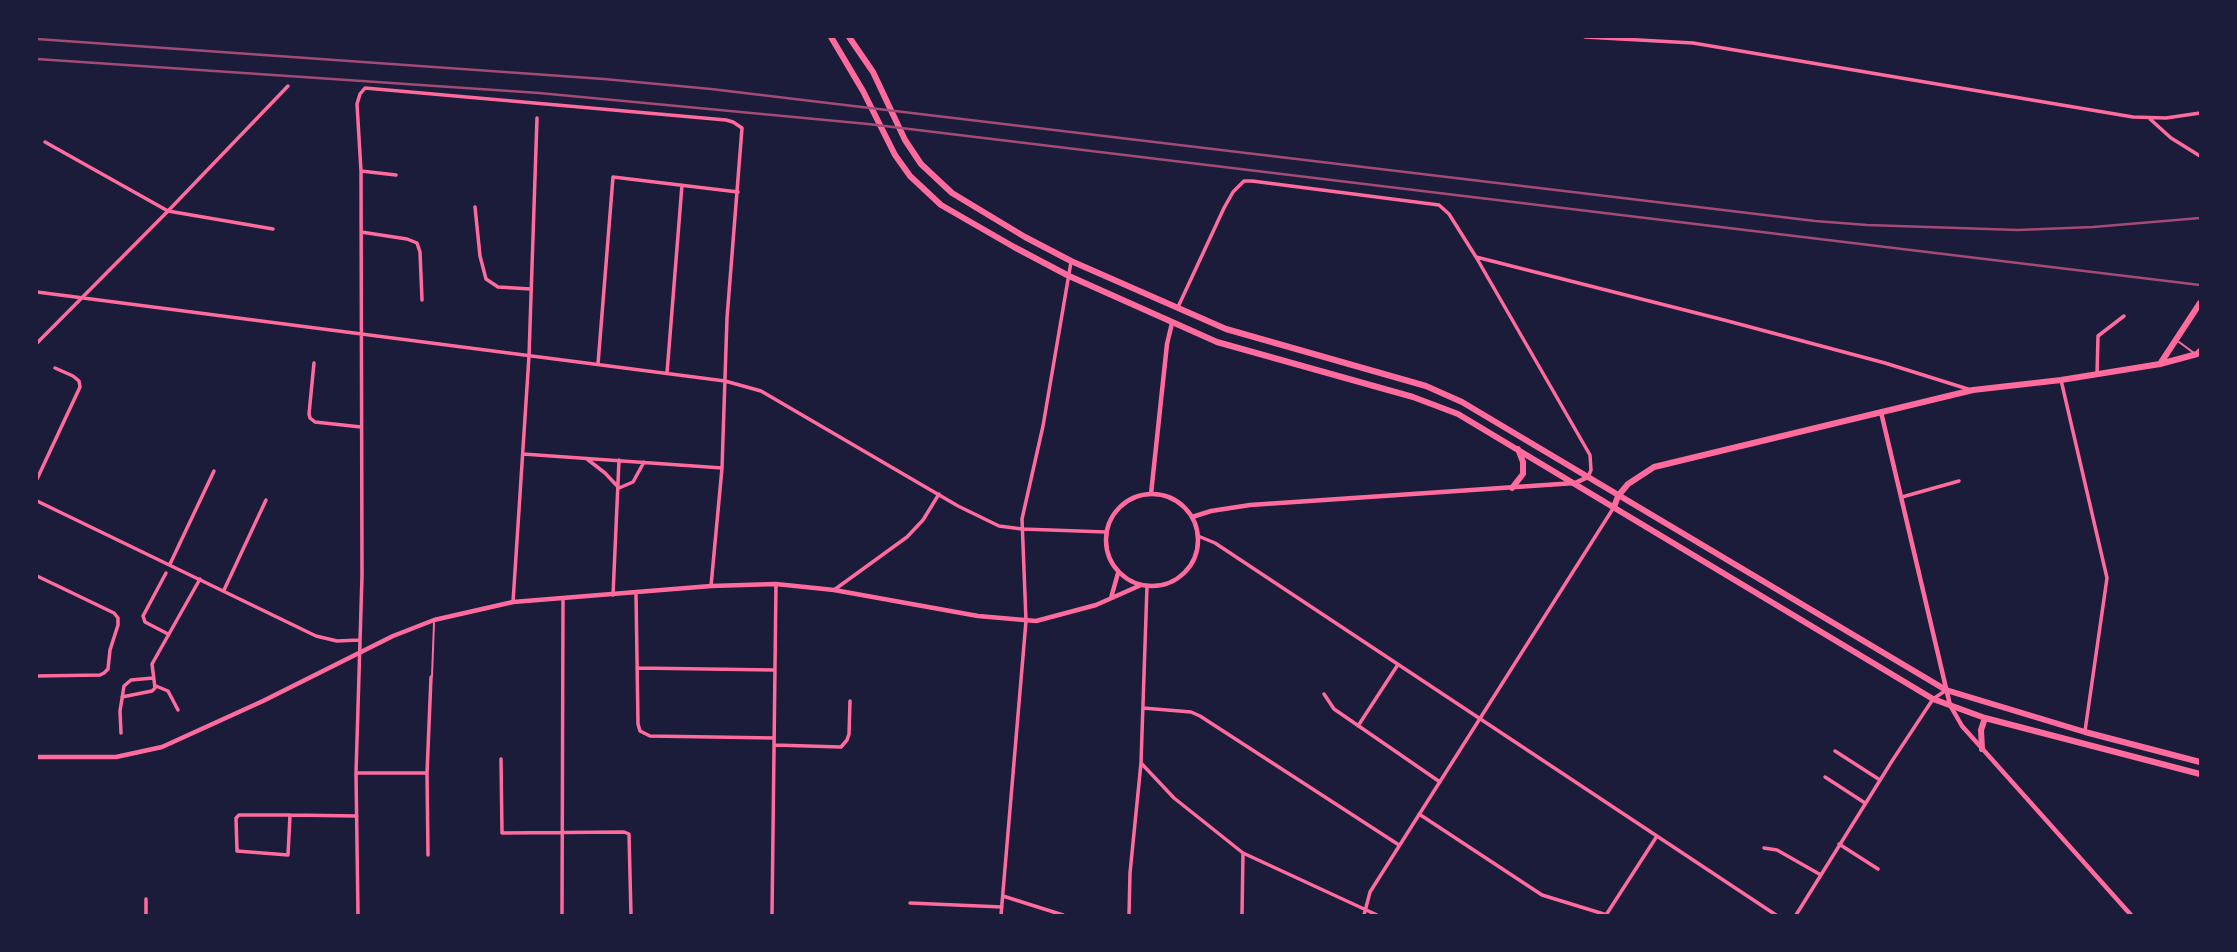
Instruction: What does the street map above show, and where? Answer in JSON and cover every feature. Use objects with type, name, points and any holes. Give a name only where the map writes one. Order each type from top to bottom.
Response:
[{"type":"main road","points":[[831,37],[863,90],[895,155],[921,188],[955,215],[1069,276],[1172,323],[1241,350],[1441,406],[1518,449],[1933,699],[1985,718],[2200,774]]},
{"type":"main road","points":[[849,37],[873,72],[912,152],[939,184],[996,221],[1071,261],[1242,335],[1444,393],[1946,690],[2085,732],[2200,762]]},
{"type":"main road","points":[[2161,364],[2200,303]]},
{"type":"main road","points":[[1614,507],[1618,496],[1637,476],[1654,467],[1973,390],[2061,380],[2161,364],[2199,353]]},
{"type":"main road","points":[[1512,488],[1523,474],[1523,462],[1518,449]]},
{"type":"main road","points":[[1982,749],[1981,730],[1985,718]]},
{"type":"street","points":[[1585,37],[1693,43],[2150,119],[2200,113]]},
{"type":"street","points":[[37,343],[169,211],[288,86]]},
{"type":"street","points":[[358,915],[356,773],[362,576],[361,171],[358,107],[362,91],[372,88],[733,122],[740,125],[743,132],[727,318],[722,468],[711,586]]},
{"type":"street","points":[[513,602],[528,356],[537,118]]},
{"type":"street","points":[[2150,119],[2171,138],[2200,156]]},
{"type":"street","points":[[45,142],[169,211],[273,229]]},
{"type":"street","points":[[361,171],[396,175]]},
{"type":"street","points":[[598,364],[613,177],[738,192]]},
{"type":"street","points":[[1177,309],[1224,208],[1233,192],[1244,181],[1433,203],[1449,214],[1476,257],[1590,455],[1591,470],[1587,477],[1575,483],[1250,505],[1192,517]]},
{"type":"street","points":[[667,373],[681,185]]},
{"type":"street","points":[[475,207],[480,256],[486,279],[498,288],[531,289]]},
{"type":"street","points":[[361,232],[417,243],[420,252],[422,300]]},
{"type":"street","points":[[1476,257],[1805,341],[1973,390]]},
{"type":"street","points":[[1001,915],[1026,621],[1022,529],[1071,261]]},
{"type":"street","points":[[37,292],[725,381],[761,391],[999,526],[1106,532]]},
{"type":"street","points":[[2097,374],[2098,336],[2124,316]]},
{"type":"street","points":[[1151,494],[1167,344],[1172,323]]},
{"type":"street","points":[[314,363],[310,418],[315,422],[361,427]]},
{"type":"street","points":[[37,479],[80,387],[79,381],[73,376],[55,368]]},
{"type":"street","points":[[2061,380],[2107,578],[2085,732]]},
{"type":"street","points":[[1881,411],[1950,705],[1962,726],[2131,915]]},
{"type":"street","points":[[523,454],[722,468]]},
{"type":"street","points":[[585,458],[619,488]]},
{"type":"street","points":[[613,595],[619,460]]},
{"type":"street","points":[[619,488],[633,482],[644,462]]},
{"type":"street","points":[[169,565],[214,471]]},
{"type":"street","points":[[1902,497],[1959,481]]},
{"type":"street","points":[[834,590],[907,537],[923,520],[939,494]]},
{"type":"street","points":[[37,757],[117,757],[162,747],[263,701],[358,652],[435,620],[513,602],[711,586],[776,584],[834,590],[978,616],[1026,621],[1079,611],[1144,586],[1161,586],[1174,581],[1185,573],[1193,562],[1198,536],[1192,517],[1182,505],[1168,497],[1151,494],[1127,501],[1110,520],[1106,532],[1107,553],[1118,572],[1144,586]]},
{"type":"street","points":[[224,590],[266,500]]},
{"type":"street","points":[[37,501],[316,636],[337,641],[359,640]]},
{"type":"street","points":[[1364,912],[1370,892],[1614,507]]},
{"type":"street","points":[[1198,536],[1215,543],[1776,915]]},
{"type":"street","points":[[1111,598],[1118,572]]},
{"type":"street","points":[[166,573],[143,617],[145,622],[168,634]]},
{"type":"street","points":[[37,576],[114,613],[118,618],[118,625],[104,673],[37,676]]},
{"type":"street","points":[[178,710],[168,691],[156,686],[152,664],[200,579]]},
{"type":"street","points":[[772,915],[776,584]]},
{"type":"street","points":[[1129,915],[1130,873],[1141,763],[1144,586]]},
{"type":"street","points":[[636,594],[638,724],[643,733],[650,736],[774,738]]},
{"type":"street","points":[[562,915],[563,598]]},
{"type":"street","points":[[1358,726],[1397,665]]},
{"type":"street","points":[[637,668],[775,670]]},
{"type":"street","points":[[428,855],[431,677]]},
{"type":"street","points":[[121,733],[121,697],[124,686],[131,680],[153,678]]},
{"type":"street","points":[[121,697],[152,691],[156,686]]},
{"type":"street","points":[[1796,915],[1933,699],[1946,690]]},
{"type":"street","points":[[1324,694],[1330,706],[1440,782]]},
{"type":"street","points":[[774,745],[841,747],[849,734],[850,701]]},
{"type":"street","points":[[1143,708],[1191,712],[1200,716],[1400,845]]},
{"type":"street","points":[[1835,751],[1880,780]]},
{"type":"street","points":[[501,759],[502,832],[625,832],[629,835],[631,915]]},
{"type":"street","points":[[1141,763],[1174,798],[1243,853],[1364,912],[1377,915]]},
{"type":"street","points":[[356,773],[428,773]]},
{"type":"street","points":[[1825,777],[1866,803]]},
{"type":"street","points":[[1419,814],[1542,895],[1606,915],[1657,836]]},
{"type":"street","points":[[290,815],[288,855],[237,852],[237,816],[290,815],[357,816]]},
{"type":"street","points":[[1839,844],[1878,869]]},
{"type":"street","points":[[1765,848],[1777,850],[1821,875]]},
{"type":"street","points":[[1242,915],[1243,853]]},
{"type":"street","points":[[1003,896],[1063,915]]},
{"type":"street","points":[[146,900],[146,915]]},
{"type":"street","points":[[910,903],[1002,907]]},
{"type":"lane","points":[[2175,340],[2199,353]]},
{"type":"lane","points":[[431,677],[435,620]]},
{"type":"railway","points":[[37,39],[711,89],[1815,221],[2018,230],[2200,218]]},
{"type":"railway","points":[[37,59],[539,93],[868,124],[2200,285]]}]
